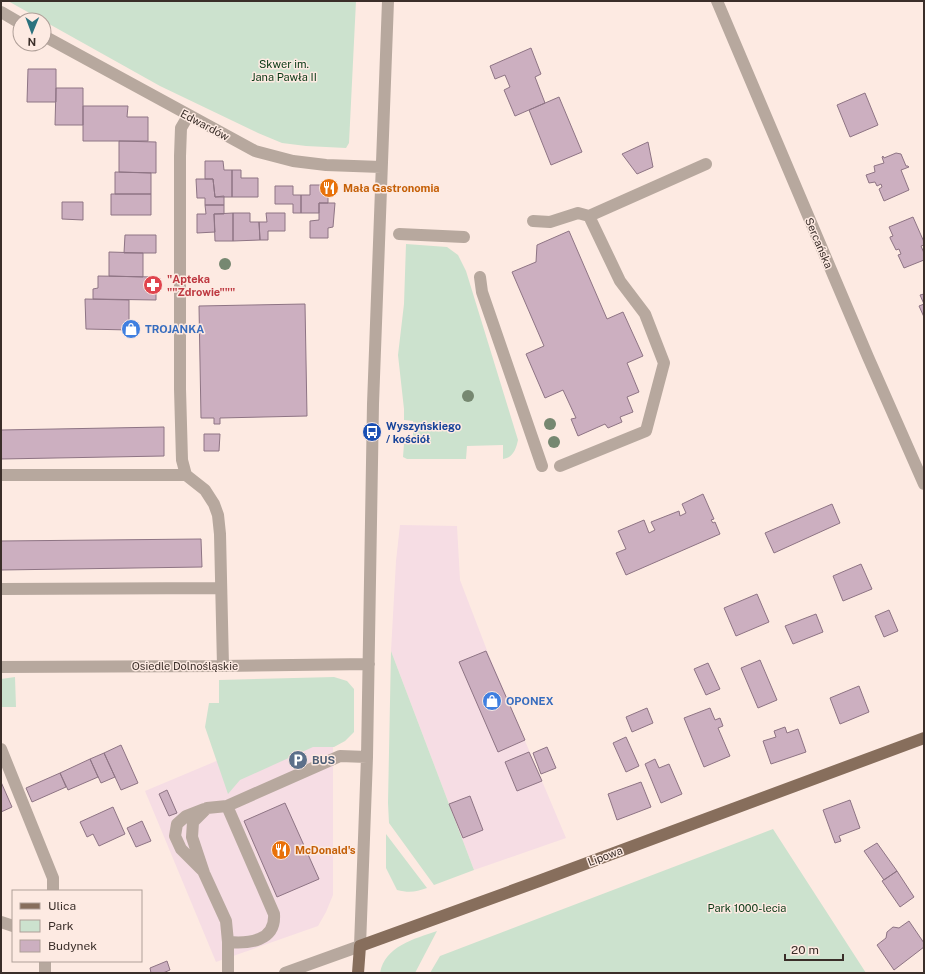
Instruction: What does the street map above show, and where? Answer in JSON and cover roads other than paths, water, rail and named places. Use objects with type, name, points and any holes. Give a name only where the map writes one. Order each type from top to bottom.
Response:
[{"type":"main road","name":"Lipowa","points":[[360,946],[924,738]]},
{"type":"main road","points":[[358,973],[360,946]]},
{"type":"street","points":[[360,946],[368,757],[371,467],[388,1]]},
{"type":"street","name":"Sercańska","points":[[718,1],[865,350],[924,484]]},
{"type":"street","points":[[1,12],[12,18]]},
{"type":"street","name":"Edwardów","points":[[52,40],[188,116],[255,151],[293,162],[381,167]]},
{"type":"street","points":[[188,116],[181,128],[180,156],[180,389],[182,460],[186,475],[205,490],[214,504],[218,515],[220,534],[220,588],[223,666]]},
{"type":"street","points":[[533,221],[550,222],[578,213],[589,216],[706,164]]},
{"type":"street","points":[[560,466],[646,431],[664,363],[644,314],[620,281],[589,216]]},
{"type":"street","points":[[399,234],[464,237]]},
{"type":"street","points":[[480,277],[482,292],[542,466]]},
{"type":"street","points":[[1,475],[186,475]]},
{"type":"street","points":[[1,589],[220,588]]},
{"type":"street","name":"Osiedle Dolnośląskie","points":[[1,667],[369,664]]},
{"type":"street","points":[[1,749],[53,878],[53,890]]},
{"type":"street","points":[[204,872],[181,849],[176,836],[177,824],[186,816],[207,808],[227,806],[340,756],[368,757]]},
{"type":"street","points":[[227,806],[274,914],[275,922],[273,929],[265,937],[242,943],[228,942]]},
{"type":"street","points":[[207,808],[193,822],[192,837],[204,872],[226,921],[228,973]]},
{"type":"street","points":[[1,922],[12,926]]},
{"type":"street","name":"Lipowa","points":[[285,973],[360,946]]},
{"type":"street","points":[[45,962],[45,973]]},
{"type":"place","name":"Mała Gastronomia","points":[[329,188]]},
{"type":"place","name":"\"Apteka \"\"Zdrowie\"\"\"","points":[[153,285]]},
{"type":"place","name":"TROJANKA","points":[[131,329]]},
{"type":"place","name":"Wyszyńskiego / kościół","points":[[372,432]]},
{"type":"place","name":"OPONEX","points":[[492,701]]},
{"type":"place","name":"BUS","points":[[298,760]]},
{"type":"place","name":"McDonald's","points":[[281,850]]},
{"type":"park label","name":"Skwer im. Jana Pawła II","points":[[284,70]]},
{"type":"park label","name":"Park 1000-lecia","points":[[747,908]]}]
